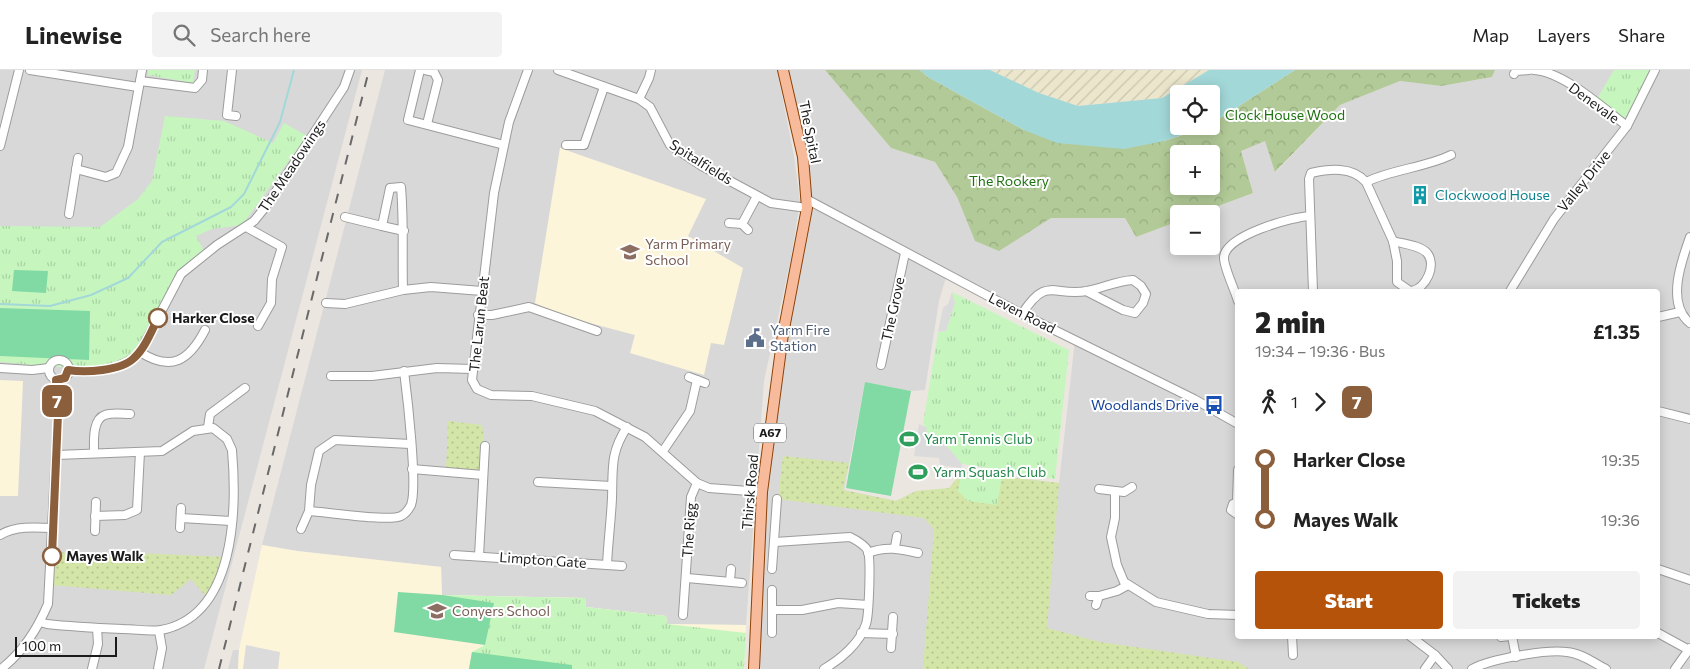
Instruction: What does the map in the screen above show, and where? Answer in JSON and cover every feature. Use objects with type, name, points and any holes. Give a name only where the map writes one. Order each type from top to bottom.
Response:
[{"type":"main road","name":"The Spital","points":[[783,70],[803,157],[807,204]]},
{"type":"main road","name":"Thirsk Road","points":[[754,669],[762,492],[783,334],[807,204]]},
{"type":"street","points":[[0,146],[19,70]]},
{"type":"street","points":[[30,70],[139,84],[195,88],[202,80],[204,70]]},
{"type":"street","points":[[76,169],[106,177],[116,173],[128,147],[142,70]]},
{"type":"street","points":[[232,70],[227,116],[236,116]]},
{"type":"street","name":"The Meadowings","points":[[68,370],[78,372],[110,368],[132,361],[140,352],[181,274],[217,245],[246,227],[267,205],[297,162],[319,124],[344,87],[350,70]]},
{"type":"street","points":[[420,70],[408,120],[504,145]]},
{"type":"street","points":[[425,70],[434,72],[438,80],[427,124]]},
{"type":"street","name":"The Larun Beat","points":[[528,70],[509,122],[494,193],[478,315],[472,380],[477,390],[491,395],[532,396],[564,402],[595,411],[627,427],[663,451],[697,483],[709,488],[762,492]]},
{"type":"street","name":"Spitalfields","points":[[558,70],[639,99],[650,107],[670,145],[757,196],[771,203],[807,204]]},
{"type":"street","points":[[639,99],[649,78],[650,70]]},
{"type":"street","points":[[1516,75],[1529,70]]},
{"type":"street","name":"Denevale","points":[[1534,70],[1546,71],[1564,81],[1627,126]]},
{"type":"street","name":"Valley Drive","points":[[1511,289],[1554,219],[1627,126],[1655,70]]},
{"type":"street","points":[[566,145],[584,145],[604,87]]},
{"type":"street","points":[[1366,182],[1392,171],[1436,162],[1448,154]]},
{"type":"street","points":[[68,209],[78,158]]},
{"type":"street","points":[[1313,289],[1308,199],[1311,173],[1326,170],[1348,171],[1360,175],[1366,182],[1393,241],[1397,261],[1397,282],[1408,289]]},
{"type":"street","points":[[382,226],[390,188],[401,187],[404,231],[402,255],[403,290]]},
{"type":"street","points":[[742,224],[757,196]]},
{"type":"street","name":"Leven Road","points":[[807,204],[1194,399],[1235,422]]},
{"type":"street","points":[[1235,291],[1223,257],[1228,246],[1244,236],[1284,220],[1310,216]]},
{"type":"street","points":[[345,217],[404,231]]},
{"type":"street","points":[[729,223],[742,224],[748,230]]},
{"type":"street","points":[[246,227],[282,247],[272,279],[271,303],[258,326]]},
{"type":"street","points":[[1690,237],[1676,301],[1680,312],[1690,324]]},
{"type":"street","points":[[1393,241],[1419,247],[1428,253],[1432,265],[1430,273],[1418,289]]},
{"type":"street","name":"The Grove","points":[[881,365],[905,253]]},
{"type":"street","points":[[1022,314],[1034,296],[1050,290],[1086,291],[1118,281],[1133,280],[1141,286],[1146,294],[1143,303],[1135,313],[1123,310],[1086,291]]},
{"type":"street","points":[[326,303],[336,300],[345,304],[403,290],[432,287],[482,290]]},
{"type":"street","points":[[478,315],[515,314],[529,307],[591,331]]},
{"type":"street","points":[[1660,317],[1680,312]]},
{"type":"street","points":[[140,352],[153,360],[167,364],[175,362],[188,352],[205,330]]},
{"type":"street","points":[[180,350],[188,352]]},
{"type":"street","points":[[1,669],[24,648],[40,622],[48,604],[58,414],[56,380],[50,375],[49,368],[53,362],[58,360],[65,363],[68,370],[65,378],[56,380]]},
{"type":"street","points":[[0,368],[32,370],[49,368]]},
{"type":"street","points":[[331,376],[372,376],[437,368],[474,369]]},
{"type":"street","points":[[310,511],[400,517],[412,504],[412,469],[404,371]]},
{"type":"street","points":[[663,451],[690,411],[701,381],[689,377]]},
{"type":"street","points":[[208,427],[210,414],[242,390],[244,399]]},
{"type":"street","points":[[1660,412],[1690,419]]},
{"type":"street","points":[[94,453],[94,431],[101,417],[105,414],[130,414]]},
{"type":"street","points":[[40,622],[97,628],[159,631],[185,622],[209,600],[217,584],[233,535],[231,521],[234,477],[232,450],[222,433],[208,427],[193,431],[162,451],[56,455]]},
{"type":"street","name":"Limpton Gate","points":[[607,565],[612,462],[617,442],[627,427]]},
{"type":"street","points":[[301,529],[310,511],[311,485],[319,451],[326,445],[335,440],[410,444]]},
{"type":"street","name":"Limpton Gate","points":[[480,556],[485,446]]},
{"type":"street","points":[[95,516],[125,516],[137,510],[140,452]]},
{"type":"street","points":[[412,469],[483,475]]},
{"type":"street","points":[[538,482],[611,486]]},
{"type":"street","name":"The Rigg","points":[[683,615],[691,498],[697,483]]},
{"type":"street","points":[[1099,489],[1124,492],[1132,487]]},
{"type":"street","points":[[1115,491],[1115,518],[1111,537],[1117,565],[1124,582],[1156,602],[1208,614],[1235,615]]},
{"type":"street","points":[[772,569],[777,499]]},
{"type":"street","points":[[95,531],[96,502]]},
{"type":"street","points":[[1235,504],[1231,510],[1235,513]]},
{"type":"street","points":[[180,528],[181,508]]},
{"type":"street","points":[[181,518],[231,521]]},
{"type":"street","points":[[0,535],[7,531],[29,527],[52,528]]},
{"type":"street","points":[[895,548],[897,536]]},
{"type":"street","points":[[775,542],[850,537],[857,541],[868,553],[870,571],[866,624],[848,652],[824,669]]},
{"type":"street","points":[[868,553],[880,549],[895,548],[918,553]]},
{"type":"street","name":"Limpton Gate","points":[[454,554],[622,566]]},
{"type":"street","points":[[730,581],[731,569]]},
{"type":"street","points":[[1660,571],[1690,580]]},
{"type":"street","name":"The Rigg","points":[[687,578],[742,583]]},
{"type":"street","points":[[1090,596],[1099,596],[1117,591],[1128,585]]},
{"type":"street","points":[[772,590],[772,633]]},
{"type":"street","points":[[1096,604],[1099,596]]},
{"type":"street","points":[[773,610],[802,610],[838,603],[868,605]]},
{"type":"street","points":[[891,648],[893,617]]},
{"type":"street","points":[[92,669],[98,644],[97,628]]},
{"type":"street","points":[[158,669],[162,648],[159,631]]},
{"type":"street","points":[[862,632],[893,634]]},
{"type":"street","points":[[1660,635],[1689,649],[1675,669]]},
{"type":"street","points":[[1414,639],[1435,655],[1448,669]]},
{"type":"street","points":[[1512,639],[1516,657]]},
{"type":"street","points":[[1283,647],[1292,640]]},
{"type":"street","points":[[1292,640],[1293,655]]},
{"type":"street","points":[[1472,669],[1485,663],[1516,657],[1568,652],[1606,669]]},
{"type":"street","points":[[1425,669],[1435,655]]},
{"type":"shaded area","points":[[0,70],[362,70],[204,669],[0,669]]},
{"type":"shaded area","points":[[385,70],[777,70],[794,156],[800,202],[791,258],[764,381],[746,625],[666,624],[666,616],[585,607],[584,598],[442,595],[441,567],[297,551],[262,545]]},
{"type":"shaded area","points":[[783,70],[825,70],[891,148],[935,162],[957,197],[975,241],[999,250],[1051,218],[1125,218],[1136,237],[1170,224],[1170,255],[1220,255],[1220,205],[1253,193],[1241,151],[1265,140],[1276,172],[1340,105],[1400,81],[1441,86],[1492,77],[1495,70],[1690,70],[1690,669],[761,669],[755,631],[762,492],[807,208]],"holes":[[[947,274],[1075,340],[1059,483],[962,472],[950,489],[916,491],[896,501],[844,490],[865,382],[911,391],[925,390],[939,301]]]},
{"type":"shaded area","points":[[990,70],[1209,70],[1184,85],[1170,85],[1170,93],[1162,98],[1078,106],[1039,93]]},
{"type":"shaded area","name":"Yarm Primary School","points":[[560,148],[706,199],[688,236],[743,268],[724,345],[711,343],[704,375],[630,353],[635,335],[563,316],[535,303]]},
{"type":"shaded area","points":[[952,292],[955,303],[946,331],[938,332],[943,308],[948,304]]},
{"type":"shaded area","points":[[0,380],[23,381],[18,496],[0,496]]},
{"type":"shaded area","points":[[919,424],[927,428],[925,440],[945,444],[962,464],[961,468],[940,465],[939,458],[914,456]]},
{"type":"shaded area","name":"Conyers School","points":[[262,545],[297,551],[441,567],[442,595],[585,598],[586,607],[666,616],[667,624],[746,625],[744,669],[238,669],[239,650]]},
{"type":"shaded area","points":[[246,645],[280,652],[278,669],[243,669]]},
{"type":"shaded area","points":[[233,650],[239,650],[238,669],[228,669]]},
{"type":"green space","points":[[148,70],[195,70],[193,83],[148,75]]},
{"type":"green space","name":"The Rookery","points":[[825,70],[920,70],[928,77],[1024,130],[1164,141],[1183,135],[1220,135],[1220,118],[1295,70],[1495,70],[1492,77],[1441,86],[1400,81],[1340,105],[1275,172],[1265,141],[1241,151],[1253,193],[1220,205],[1170,205],[1170,224],[1136,237],[1125,218],[1051,218],[999,251],[975,241],[957,197],[935,162],[891,148]]},
{"type":"green space","points":[[1614,70],[1655,70],[1627,126],[1595,102]]},
{"type":"green space","points":[[165,116],[224,121],[273,143],[284,123],[307,136],[242,225],[212,229],[196,236],[203,249],[183,272],[144,340],[129,356],[102,366],[85,367],[0,362],[0,226],[100,227],[138,199],[152,181]]},
{"type":"green space","points":[[14,270],[48,271],[46,293],[12,291]]},
{"type":"green space","points":[[952,292],[1069,350],[1055,479],[962,464],[945,444],[925,440],[926,428],[923,424],[938,332],[946,331],[955,303]]},
{"type":"green space","points":[[0,308],[90,311],[89,360],[0,356]]},
{"type":"green space","points":[[865,382],[911,391],[891,496],[846,488]]},
{"type":"green space","points":[[448,421],[482,425],[485,446],[483,475],[446,471]]},
{"type":"green space","points":[[783,456],[849,463],[843,490],[896,501],[916,491],[949,488],[962,472],[1059,483],[1047,628],[1100,642],[1238,662],[1249,669],[923,669],[934,529],[924,518],[778,499]]},
{"type":"green space","points":[[962,472],[1002,477],[997,505],[968,501],[958,491]]},
{"type":"green space","points":[[52,551],[94,557],[138,553],[225,557],[209,600],[191,579],[171,595],[50,585]]},
{"type":"green space","points":[[398,592],[442,595],[494,603],[485,645],[394,632]]},
{"type":"green space","points":[[442,595],[585,598],[586,607],[666,616],[667,624],[746,633],[744,669],[469,669],[472,652],[485,645]]},
{"type":"green space","points":[[472,652],[572,665],[572,669],[469,669]]},
{"type":"water","points":[[920,70],[990,70],[1039,93],[1078,106],[1162,98],[1170,93],[1170,135],[1182,135],[1164,141],[1124,149],[1057,143],[1024,130],[928,77]]},
{"type":"water","points":[[1209,70],[1295,70],[1220,118],[1220,85],[1184,85]]},
{"type":"waterway","points":[[0,304],[50,306],[91,295],[128,278],[162,242],[231,207],[244,194],[280,122],[294,70]]},
{"type":"railway","points":[[219,669],[369,70]]},
{"type":"bus line","name":"7","points":[[52,556],[58,414],[56,380],[65,378],[68,370],[78,372],[93,371],[132,361],[140,352],[158,318]]},
{"type":"place","name":"Clockwood House","points":[[1420,195]]},
{"type":"place","name":"Yarm Primary School","points":[[630,252]]},
{"type":"place","name":"Harker Close","points":[[158,318]]},
{"type":"place","name":"Yarm Fire Station","points":[[755,338]]},
{"type":"place","name":"Woodlands Drive","points":[[1214,405]]},
{"type":"place","name":"Yarm Tennis Club","points":[[909,439]]},
{"type":"place","name":"Yarm Squash Club","points":[[918,472]]},
{"type":"place","name":"Mayes Walk","points":[[52,556]]},
{"type":"place","name":"Conyers School","points":[[437,611]]},
{"type":"park label","name":"Clock House Wood","points":[[1285,115]]}]
